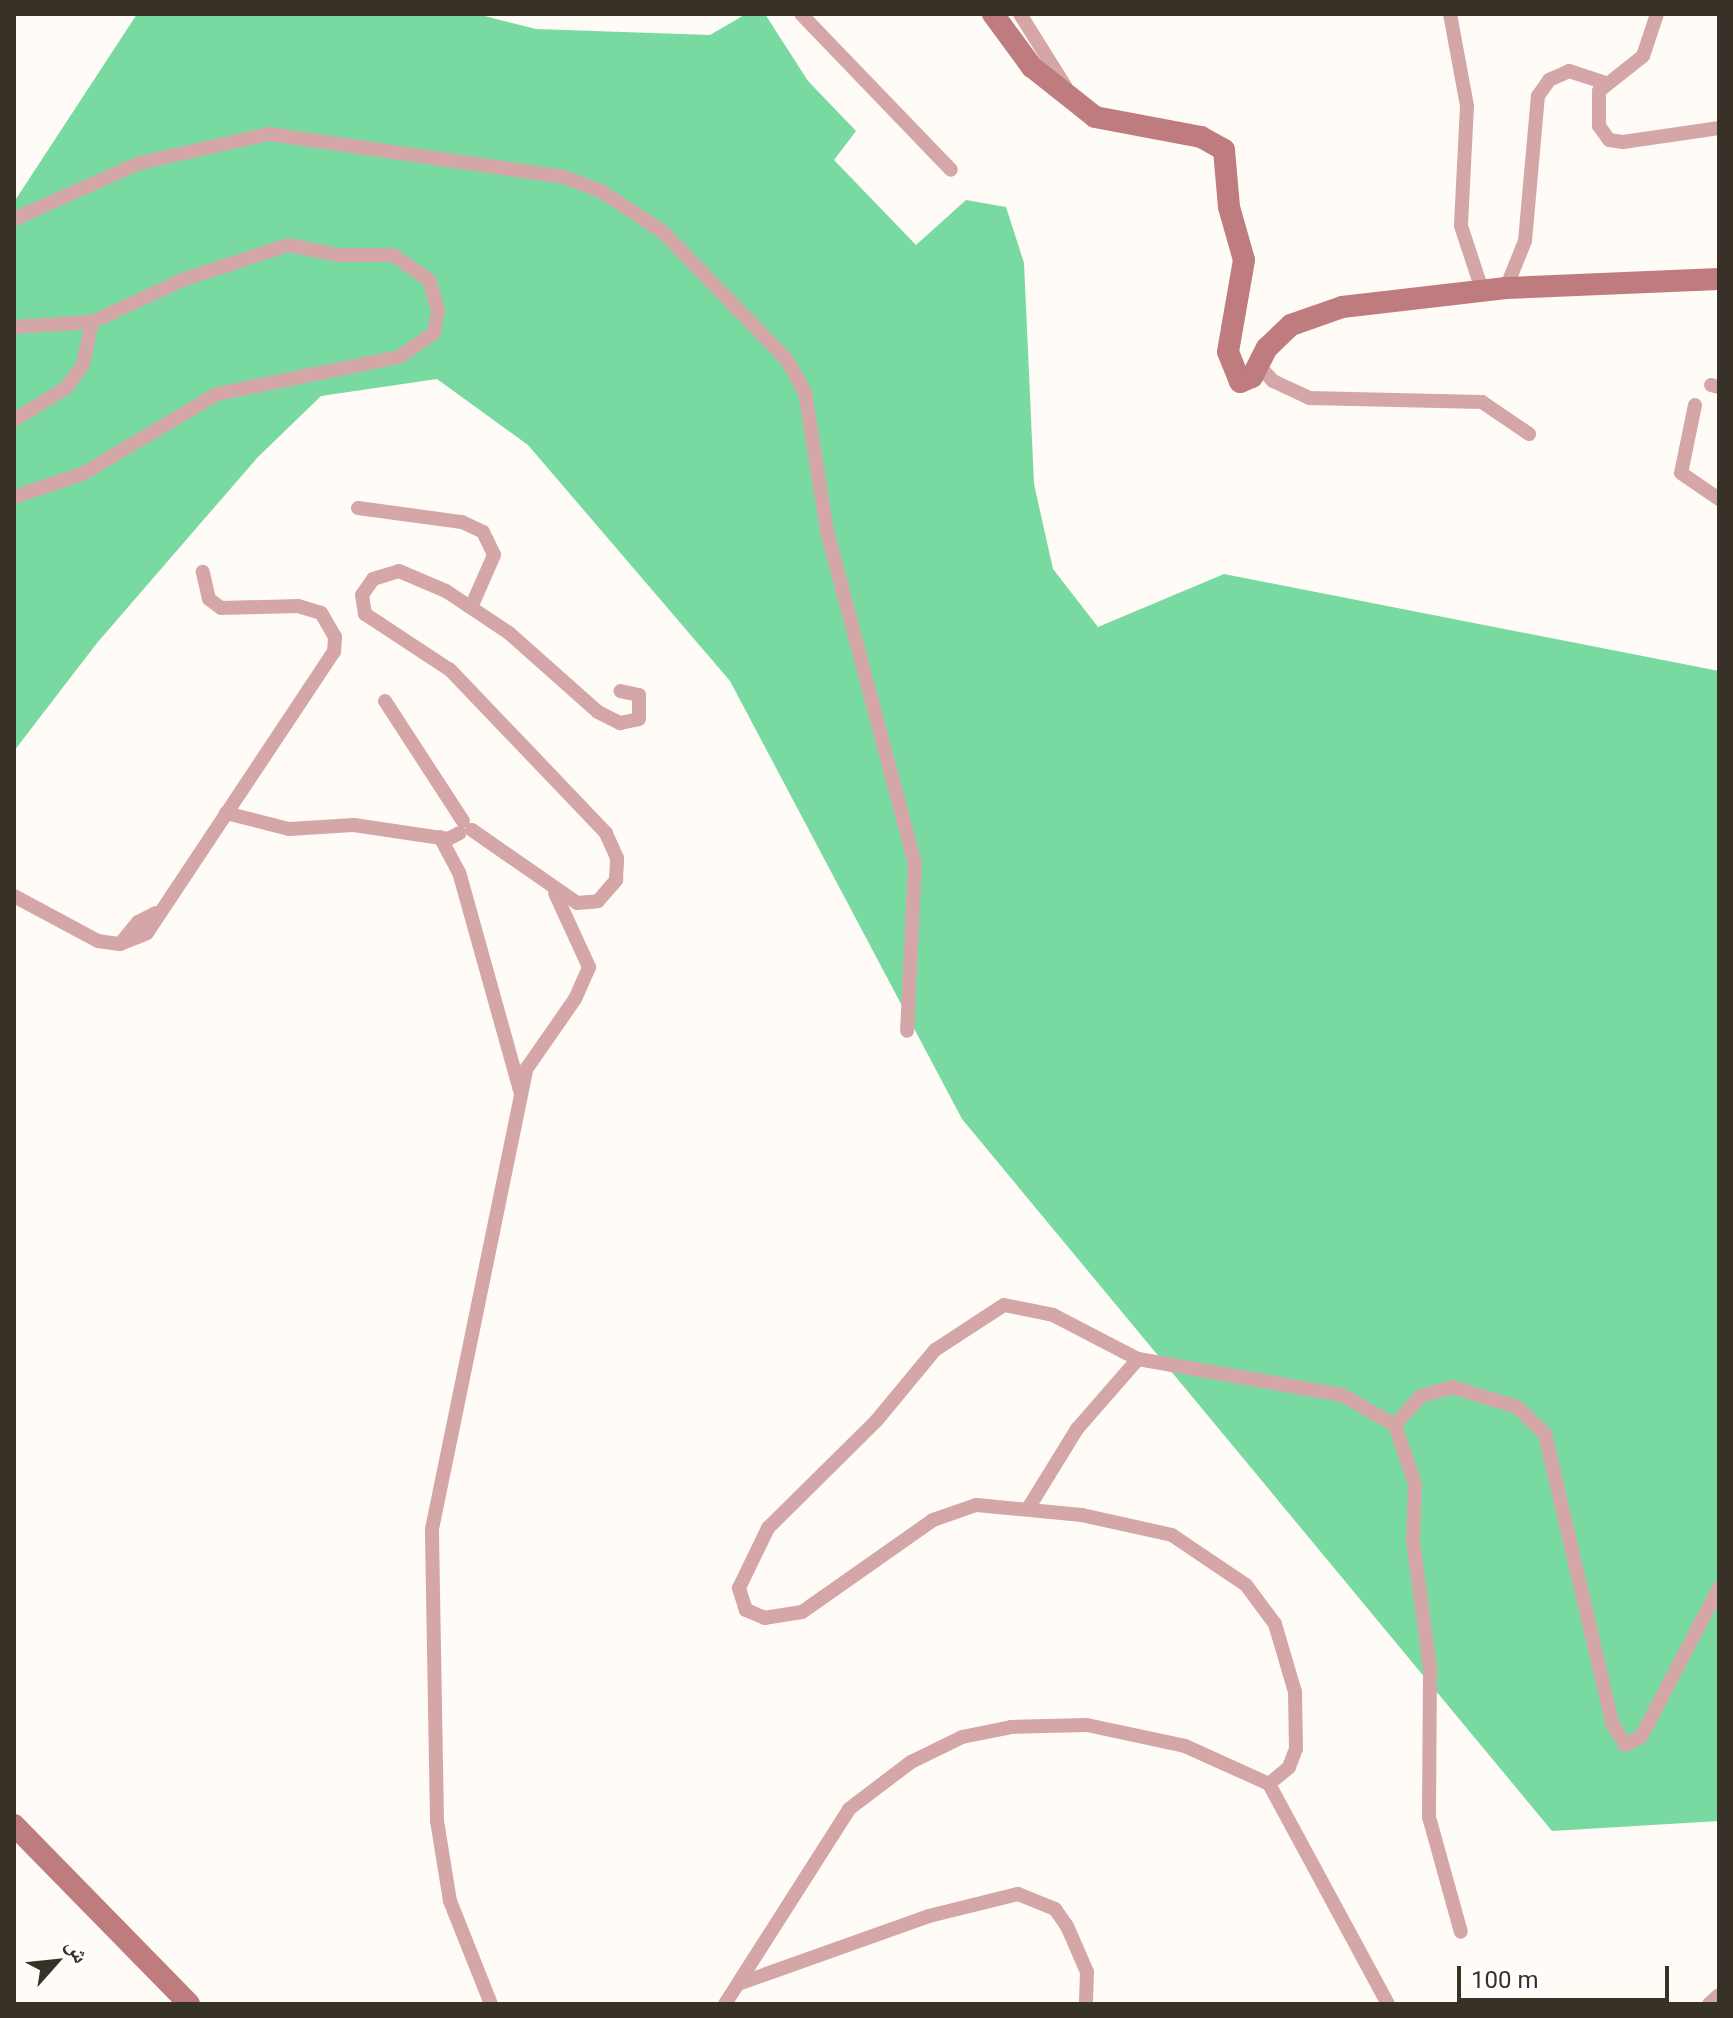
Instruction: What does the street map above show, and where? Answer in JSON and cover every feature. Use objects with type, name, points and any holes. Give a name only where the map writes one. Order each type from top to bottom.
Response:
[{"type":"main road","points":[[993,14],[1032,67],[1104,121],[1201,137],[1224,150],[1229,207],[1244,260],[1228,352],[1240,382],[1252,377],[1276,337],[1304,319],[1342,307],[1506,288],[1719,279]]},
{"type":"main road","points":[[14,1825],[189,2004]]},
{"type":"street","points":[[801,14],[951,170]]},
{"type":"street","points":[[1020,14],[1074,100]]},
{"type":"street","points":[[1450,14],[1467,106],[1461,226],[1482,290]]},
{"type":"street","points":[[1657,14],[1643,56],[1606,83],[1596,116],[1609,140],[1719,128]]},
{"type":"street","points":[[1506,288],[1525,241],[1538,96],[1549,80],[1569,71],[1606,83]]},
{"type":"street","points":[[14,219],[140,163],[269,134],[564,177],[601,191],[663,232],[787,360],[805,393],[834,561],[915,863],[907,1031]]},
{"type":"street","points":[[14,327],[92,322],[185,279],[288,245],[337,255],[393,255],[429,280],[438,310],[434,333],[399,357],[217,394],[82,474],[14,497]]},
{"type":"street","points":[[14,420],[66,388],[83,365],[92,322]]},
{"type":"street","points":[[1258,365],[1273,381],[1309,398],[1482,402],[1529,434]]},
{"type":"street","points":[[1695,405],[1681,473],[1719,499]]},
{"type":"street","points":[[358,508],[462,522],[483,532],[494,555],[472,605]]},
{"type":"street","points":[[385,701],[465,828],[555,893],[585,904],[611,892],[617,858],[606,833],[450,670],[372,621],[361,600],[373,579],[392,570],[472,605],[598,712],[620,723],[639,719],[639,695],[620,691]]},
{"type":"street","points":[[14,896],[98,941],[120,944],[138,922],[156,913],[329,664],[335,637],[311,608],[215,606],[203,572]]},
{"type":"street","points":[[226,813],[289,829],[354,825],[440,837],[465,828]]},
{"type":"street","points":[[440,837],[459,872],[521,1093]]},
{"type":"street","points":[[491,2004],[450,1901],[437,1821],[432,1529],[521,1093],[534,1052],[575,999],[589,967],[555,893]]},
{"type":"street","points":[[1269,1784],[1280,1779],[1296,1749],[1295,1692],[1275,1624],[1246,1585],[1172,1535],[1029,1507],[976,1505],[933,1520],[802,1612],[754,1616],[740,1599],[739,1588],[768,1528],[877,1420],[935,1350],[972,1320],[1004,1305],[1028,1306],[1138,1359],[1342,1395],[1395,1425],[1415,1484],[1413,1541],[1430,1668],[1429,1817],[1461,1932]]},
{"type":"street","points":[[1029,1507],[1077,1429],[1138,1359]]},
{"type":"street","points":[[1395,1425],[1421,1396],[1452,1387],[1517,1407],[1545,1434],[1612,1723],[1625,1745],[1641,1737],[1719,1588]]},
{"type":"street","points":[[725,2004],[849,1809],[911,1762],[962,1737],[1033,1726],[1120,1729],[1185,1746],[1269,1784],[1388,2004]]},
{"type":"street","points":[[741,1983],[929,1916],[1018,1894],[1055,1909],[1067,1926],[1087,1972],[1086,2004]]},
{"type":"street","points":[[1709,2004],[1719,1995]]},
{"type":"green space","points":[[137,14],[477,14],[536,29],[710,35],[746,14],[765,14],[808,81],[856,131],[834,160],[916,245],[966,200],[1006,207],[1024,263],[1034,484],[1053,569],[1098,627],[1224,574],[1719,671],[1719,1821],[1552,1831],[962,1119],[730,681],[528,445],[437,379],[321,396],[257,458],[97,643],[14,751],[14,202]]}]
